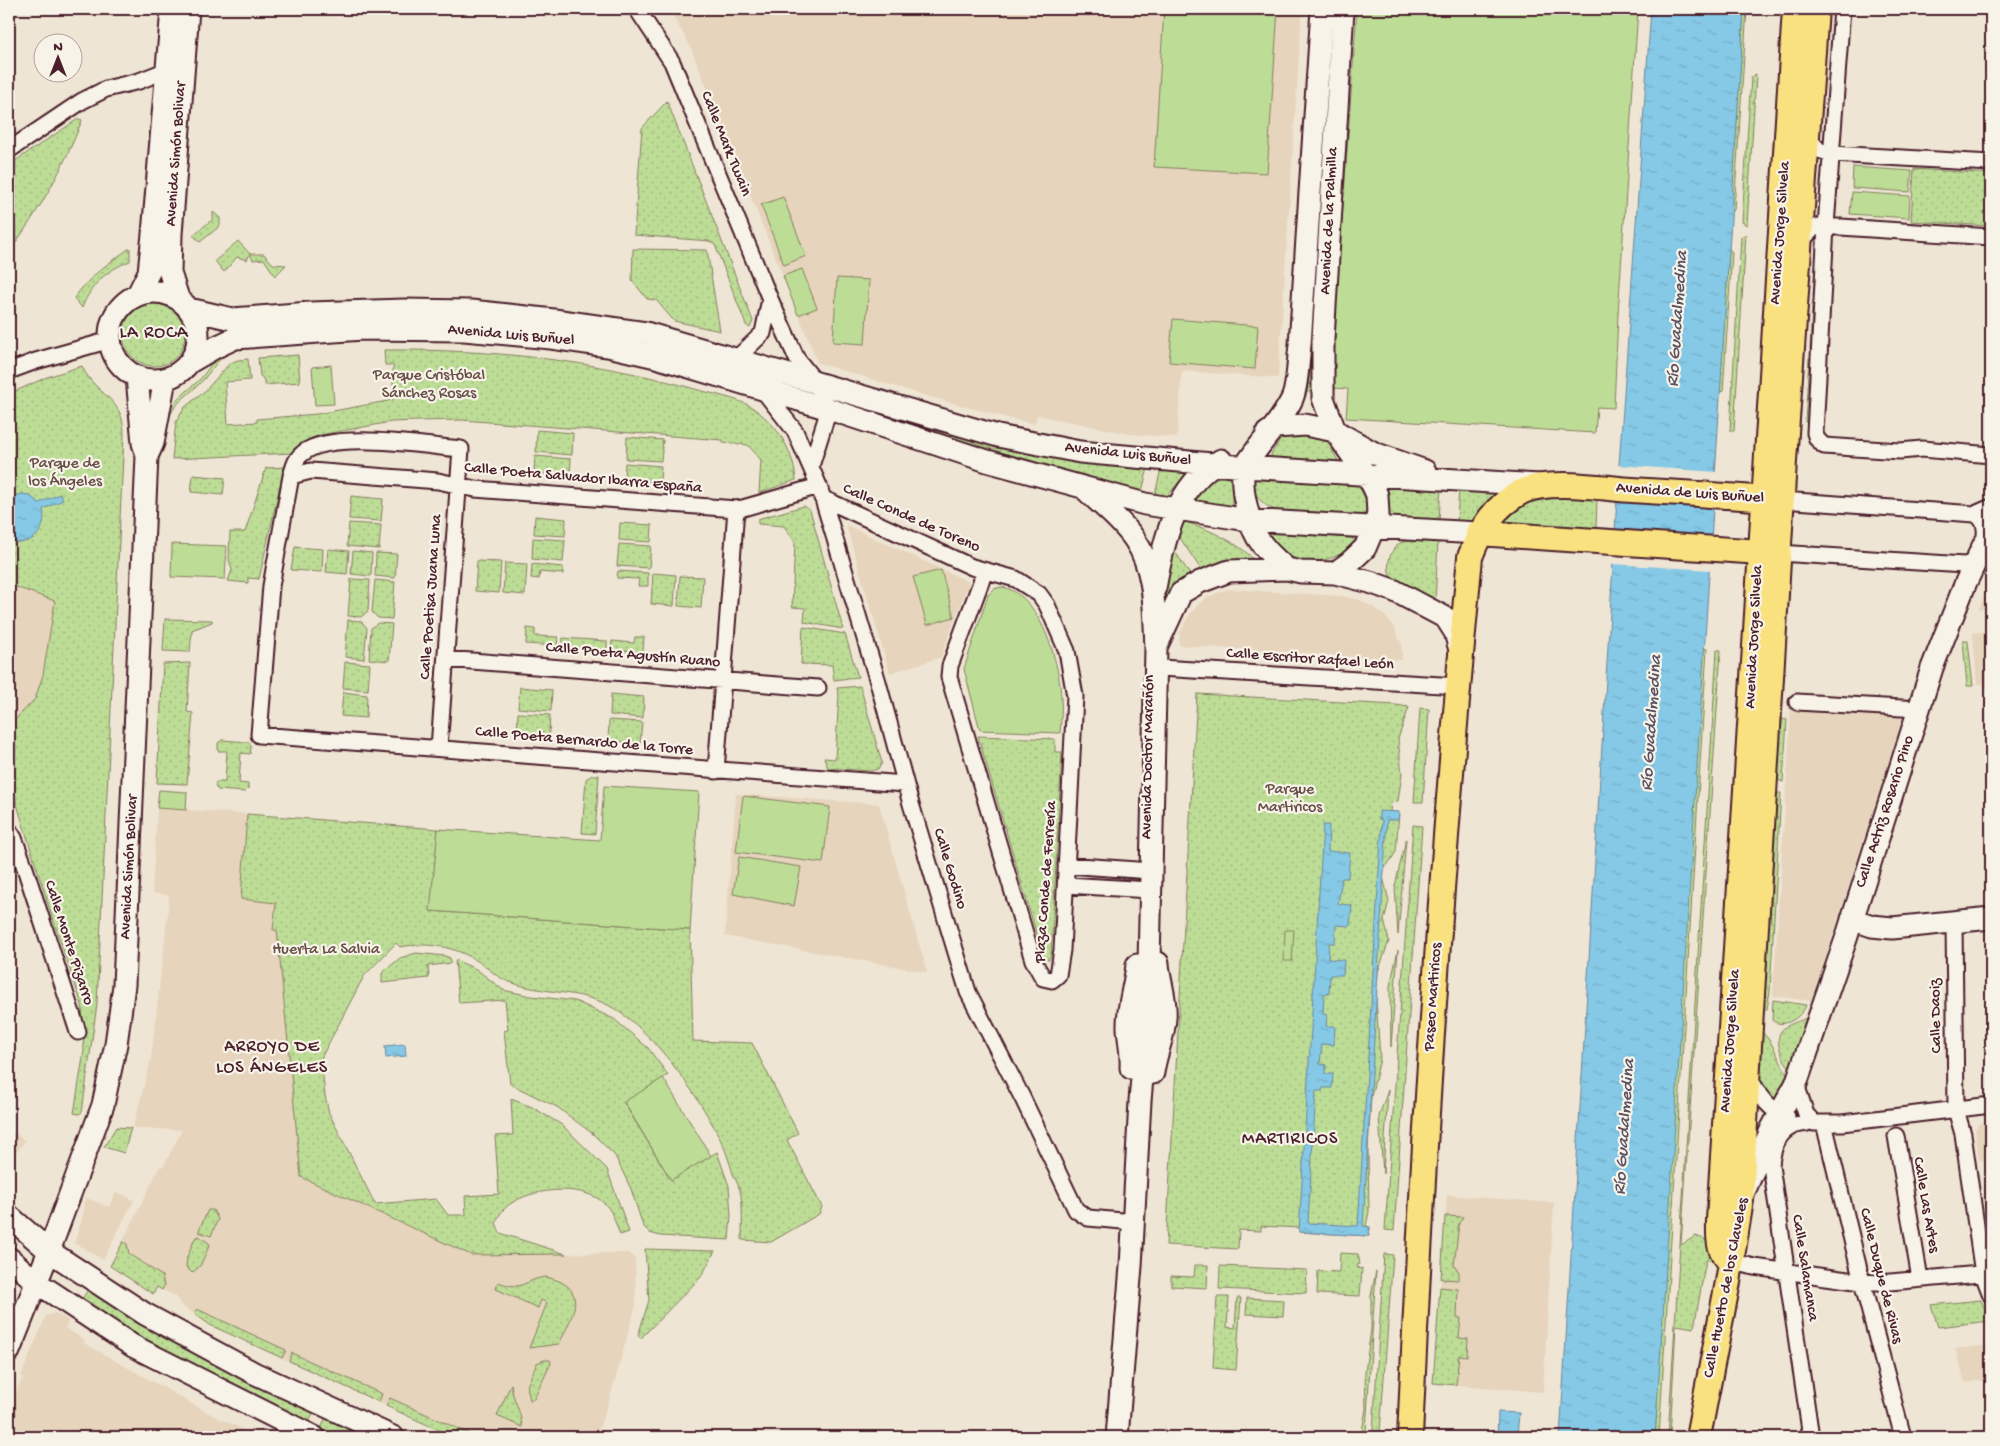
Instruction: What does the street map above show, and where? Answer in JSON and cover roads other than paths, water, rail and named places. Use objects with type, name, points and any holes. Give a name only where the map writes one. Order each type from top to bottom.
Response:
[{"type":"main road","name":"Avenida Simón Bolivar","points":[[138,294],[149,272],[172,9]]},
{"type":"main road","name":"Avenida Simón Bolivar","points":[[184,303],[170,273],[171,234],[188,9]]},
{"type":"main road","name":"Avenida de la Palmilla","points":[[1245,467],[1276,428],[1293,397],[1300,345],[1322,9]]},
{"type":"main road","name":"Avenida de la Palmilla","points":[[1334,572],[1350,562],[1365,548],[1378,514],[1377,495],[1365,474],[1335,432],[1323,398],[1322,366],[1343,9]]},
{"type":"main road","name":"Avenida Jorge Silvela","points":[[1741,1200],[1795,9]]},
{"type":"main road","name":"Avenida Jorge Silvela","points":[[1773,499],[1801,241],[1816,9]]},
{"type":"main road","points":[[154,291],[171,294],[184,303],[196,321],[199,335],[197,349],[190,362],[175,375],[156,380],[137,377],[121,366],[112,349],[110,340],[111,325],[116,312],[126,301],[138,294],[154,291]]},
{"type":"main road","name":"Avenida Luis Buñuel","points":[[184,303],[232,320],[310,313],[404,310],[471,311],[646,333],[1007,438],[1080,452],[1245,467],[1540,486],[1598,487]]},
{"type":"main road","name":"Avenida Luis Buñuel","points":[[190,362],[235,338],[363,330],[464,330],[551,338],[608,346],[656,357],[829,409],[987,461],[1145,504],[1248,520],[1770,552]]},
{"type":"main road","name":"Avenida Simón Bolivar","points":[[9,1351],[103,1105],[116,1044],[124,986],[147,456],[143,443],[137,377]]},
{"type":"main road","name":"Avenida Simón Bolivar","points":[[147,456],[153,443],[165,379]]},
{"type":"main road","name":"Avenida Luis Buñuel","points":[[1276,428],[1305,425],[1335,432],[1374,453],[1448,479]]},
{"type":"main road","points":[[1153,598],[1161,556],[1176,509],[1186,492],[1213,464],[1276,428]]},
{"type":"main road","points":[[1245,467],[1243,484],[1248,520],[1267,552],[1287,569]]},
{"type":"main road","name":"Paseo Martiricos","points":[[1410,1437],[1435,977],[1470,557],[1478,533],[1494,512],[1523,492],[1540,486]]},
{"type":"main road","name":"Avenida de Luis Buñuel","points":[[1598,487],[1773,499]]},
{"type":"main road","name":"Avenida Luis Buñuel","points":[[1084,488],[1135,540]]},
{"type":"main road","name":"Avenida Doctor Marañón","points":[[1118,1432],[1148,1009],[1158,658],[1149,572],[1143,554],[1135,540]]},
{"type":"main road","name":"Calle Actriz Rosario Pino","points":[[1779,1115],[1796,1084],[1852,919],[1919,709],[1951,618],[1984,548]]},
{"type":"main road","name":"Avenida Jorge Silvela","points":[[1731,1261],[1726,1258],[1720,1247],[1719,1220],[1770,552]]},
{"type":"main road","name":"Avenida Doctor Marañón","points":[[1158,658],[1181,593],[1200,582],[1229,571],[1287,569],[1301,572],[1334,572],[1395,591],[1446,618],[1454,632],[1461,655]]},
{"type":"main road","points":[[1852,919],[1872,926],[1892,928],[1991,918]]},
{"type":"main road","name":"Calle Huerto de los Claveles","points":[[1698,1437],[1741,1200],[1779,1115]]},
{"type":"main road","points":[[9,1216],[43,1266],[133,1346],[314,1437]]},
{"type":"main road","points":[[9,1258],[43,1266],[145,1314],[254,1373],[393,1437]]},
{"type":"street","name":"Calle Mark Twain","points":[[637,9],[672,62],[770,299],[798,359],[816,383]]},
{"type":"street","points":[[1842,9],[1826,226],[1815,426],[1817,439],[1824,446],[1900,451],[1922,449],[1991,455]]},
{"type":"street","points":[[9,150],[82,101],[106,90],[139,81],[167,70]]},
{"type":"street","points":[[1807,137],[1819,150],[1832,154],[1991,163]]},
{"type":"street","points":[[1801,241],[1815,227],[1826,226],[1991,236]]},
{"type":"street","points":[[736,359],[763,333],[770,299]]},
{"type":"street","points":[[9,370],[110,340]]},
{"type":"street","points":[[811,466],[829,409],[816,383]]},
{"type":"street","name":"Calle Godino","points":[[761,388],[795,432],[821,492],[968,992],[1023,1099],[1076,1210],[1088,1218],[1134,1222]]},
{"type":"street","name":"Calle Poeta Salvador Ibarra España","points":[[461,449],[355,440],[314,447],[304,452],[295,461],[291,476],[311,471],[438,482],[458,486],[736,509],[821,492]]},
{"type":"street","points":[[311,471],[311,454],[314,447]]},
{"type":"street","name":"Calle Poetisa Juana Luna","points":[[439,748],[461,449]]},
{"type":"street","name":"Calle Poeta Bernardo de la Torre","points":[[291,476],[270,586],[259,735],[906,784]]},
{"type":"street","name":"Calle Conde de Toreno","points":[[821,492],[984,571]]},
{"type":"street","points":[[1773,499],[1975,514],[1991,507]]},
{"type":"street","points":[[716,771],[736,509]]},
{"type":"street","name":"Calle Actriz Rosario Pino","points":[[1975,514],[1982,519],[1984,524],[1986,534],[1984,548]]},
{"type":"street","points":[[1770,552],[1964,565],[1984,548]]},
{"type":"street","name":"Plaza Conde de Ferrería","points":[[984,571],[1016,579],[1039,594],[1047,605],[1067,651],[1075,696],[1066,865],[1058,975],[1052,980],[1043,978],[1033,960],[950,676],[950,666],[984,571]]},
{"type":"street","name":"Calle Escritor Rafael León","points":[[1158,658],[1458,686]]},
{"type":"street","name":"Calle Poeta Agustín Ruano","points":[[446,659],[818,688]]},
{"type":"street","points":[[1798,702],[1919,709]]},
{"type":"street","name":"Calle Monte Pizarro","points":[[9,830],[24,865],[78,1032]]},
{"type":"street","points":[[1066,865],[1151,875]]},
{"type":"street","points":[[1066,885],[1151,875]]},
{"type":"street","name":"Calle Daoiz","points":[[1954,922],[1956,1110],[1991,1295]]},
{"type":"street","points":[[1747,1075],[1762,1098],[1779,1115],[1815,1123],[1991,1106]]},
{"type":"street","points":[[1796,1084],[1806,1114],[1815,1123]]},
{"type":"street","name":"Calle Salamanca","points":[[1811,1437],[1771,1166],[1772,1152],[1778,1140],[1791,1126],[1815,1123]]},
{"type":"street","name":"Calle Duque de Rivas","points":[[1815,1123],[1862,1282],[1903,1437]]},
{"type":"street","name":"Calle Las Artes","points":[[1896,1136],[1920,1279]]},
{"type":"street","points":[[1731,1261],[1754,1267],[1862,1282],[1987,1273]]},
{"type":"water","name":"Río Guadalmedina","points":[[1651,9],[1744,9],[1664,1301],[1655,1437],[1560,1437],[1619,465]]},
{"type":"water","points":[[22,494],[29,495],[39,503],[60,494],[63,500],[43,509],[43,524],[36,536],[31,540],[17,542],[9,540],[9,497]]},
{"type":"water","points":[[1379,811],[1399,812],[1398,820],[1387,820],[1363,1226],[1370,1227],[1369,1236],[1299,1232],[1323,825],[1329,825],[1328,851],[1350,853],[1348,878],[1342,878],[1338,904],[1352,905],[1350,926],[1336,925],[1335,943],[1329,943],[1328,959],[1344,960],[1343,975],[1330,975],[1329,994],[1324,994],[1323,1014],[1327,1015],[1326,1026],[1335,1026],[1334,1045],[1322,1044],[1320,1064],[1326,1065],[1325,1074],[1333,1074],[1332,1088],[1323,1088],[1322,1091],[1316,1091],[1308,1223],[1358,1226],[1382,820],[1379,819]]},
{"type":"water","points":[[405,1044],[406,1056],[386,1058],[385,1046]]},
{"type":"water","points":[[1498,1412],[1519,1413],[1517,1437],[1497,1437]]},
{"type":"district","name":"LA ROCA","points":[[154,333]]},
{"type":"district","name":"ARROYO DE LOS ÁNGELES","points":[[272,1057]]},
{"type":"district","name":"MARTIRICOS","points":[[1290,1139]]},
{"type":"park label","name":"Parque Cristóbal Sánchez Rosas","points":[[429,385]]},
{"type":"park label","name":"Parque de los Ángeles","points":[[65,473]]},
{"type":"park label","name":"Parque Martiricos","points":[[1290,799]]},
{"type":"park label","name":"Huerta La Salvia","points":[[326,950]]}]
